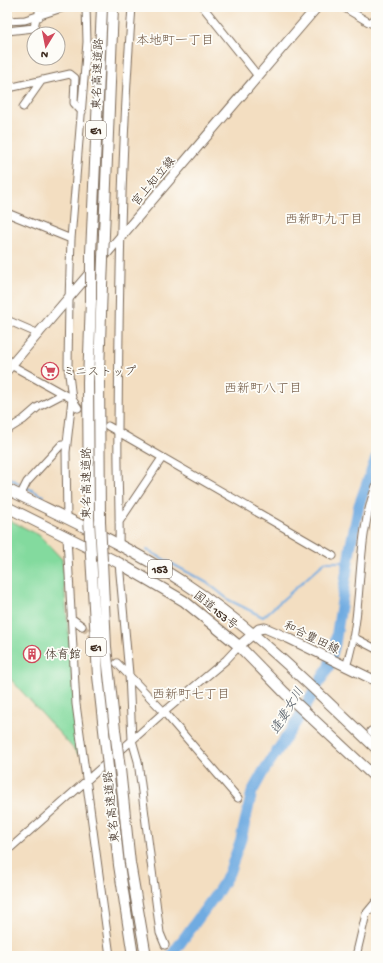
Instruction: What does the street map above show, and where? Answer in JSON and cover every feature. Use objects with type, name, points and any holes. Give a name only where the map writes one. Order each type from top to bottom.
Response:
[{"type":"highway","name":"東名高速道路","points":[[101,7],[91,253],[88,382],[89,517],[98,676],[120,865],[133,956]]},
{"type":"highway","name":"東名高速道路","points":[[112,7],[99,371],[100,522],[106,648],[130,864],[146,956]]},
{"type":"highway","name":"国道153号","points":[[7,489],[119,546],[186,584],[252,635],[297,673],[376,748]]},
{"type":"highway","name":"国道153号","points":[[7,507],[120,563],[184,601],[239,646],[285,693],[376,778]]},
{"type":"main road","name":"宮上知立線","points":[[9,368],[69,300],[317,7]]},
{"type":"main road","name":"和合豊田線","points":[[239,646],[252,635],[264,628],[319,652],[376,681]]},
{"type":"street","points":[[7,31],[34,28],[39,7]]},
{"type":"street","points":[[7,21],[25,20],[66,7]]},
{"type":"street","points":[[67,519],[66,445],[71,421],[72,399],[68,366],[71,239],[87,42],[86,7]]},
{"type":"street","points":[[119,546],[118,432],[121,238],[125,90],[132,7]]},
{"type":"street","points":[[203,7],[258,76]]},
{"type":"street","points":[[343,7],[370,23],[376,18]]},
{"type":"street","points":[[7,83],[13,87],[70,74],[75,78],[74,102],[82,112]]},
{"type":"street","points":[[23,107],[42,80]]},
{"type":"street","points":[[7,213],[71,239]]},
{"type":"street","points":[[7,320],[39,334]]},
{"type":"street","points":[[9,368],[72,399],[78,408]]},
{"type":"street","points":[[7,430],[38,408],[63,394]]},
{"type":"street","points":[[108,426],[333,556]]},
{"type":"street","points":[[20,496],[27,482],[62,444],[66,445]]},
{"type":"street","points":[[119,522],[162,458]]},
{"type":"street","points":[[344,666],[353,637],[364,534],[376,486]]},
{"type":"street","points":[[66,537],[76,704],[88,780],[110,956]]},
{"type":"street","points":[[120,563],[129,674],[132,740],[138,761],[160,933],[166,946]]},
{"type":"street","points":[[70,618],[82,626]]},
{"type":"street","points":[[353,637],[376,649]]},
{"type":"street","points":[[7,851],[164,712],[226,660],[239,646]]},
{"type":"street","points":[[117,663],[164,712],[238,798]]},
{"type":"street","points":[[356,956],[366,914],[376,902]]},
{"type":"green space","points":[[7,519],[39,535],[62,559],[79,755],[7,675]]},
{"type":"waterway","name":"逢妻女川","points":[[171,956],[219,890],[229,873],[241,839],[252,792],[263,772],[297,721],[329,666],[335,644],[351,544],[359,505],[376,458]]},
{"type":"waterway","points":[[7,477],[43,496]]},
{"type":"waterway","points":[[147,550],[209,584],[229,600],[263,617],[325,562],[348,562]]},
{"type":"tunnel","points":[[82,626],[96,641]]},
{"type":"place","name":"ミニストップ","points":[[50,371]]},
{"type":"place","name":"体育館","points":[[32,654]]},
{"type":"district","name":"本地町一丁目","points":[[175,39]]},
{"type":"district","name":"西新町九丁目","points":[[324,218]]},
{"type":"district","name":"西新町八丁目","points":[[263,387]]},
{"type":"district","name":"西新町七丁目","points":[[191,693]]}]
